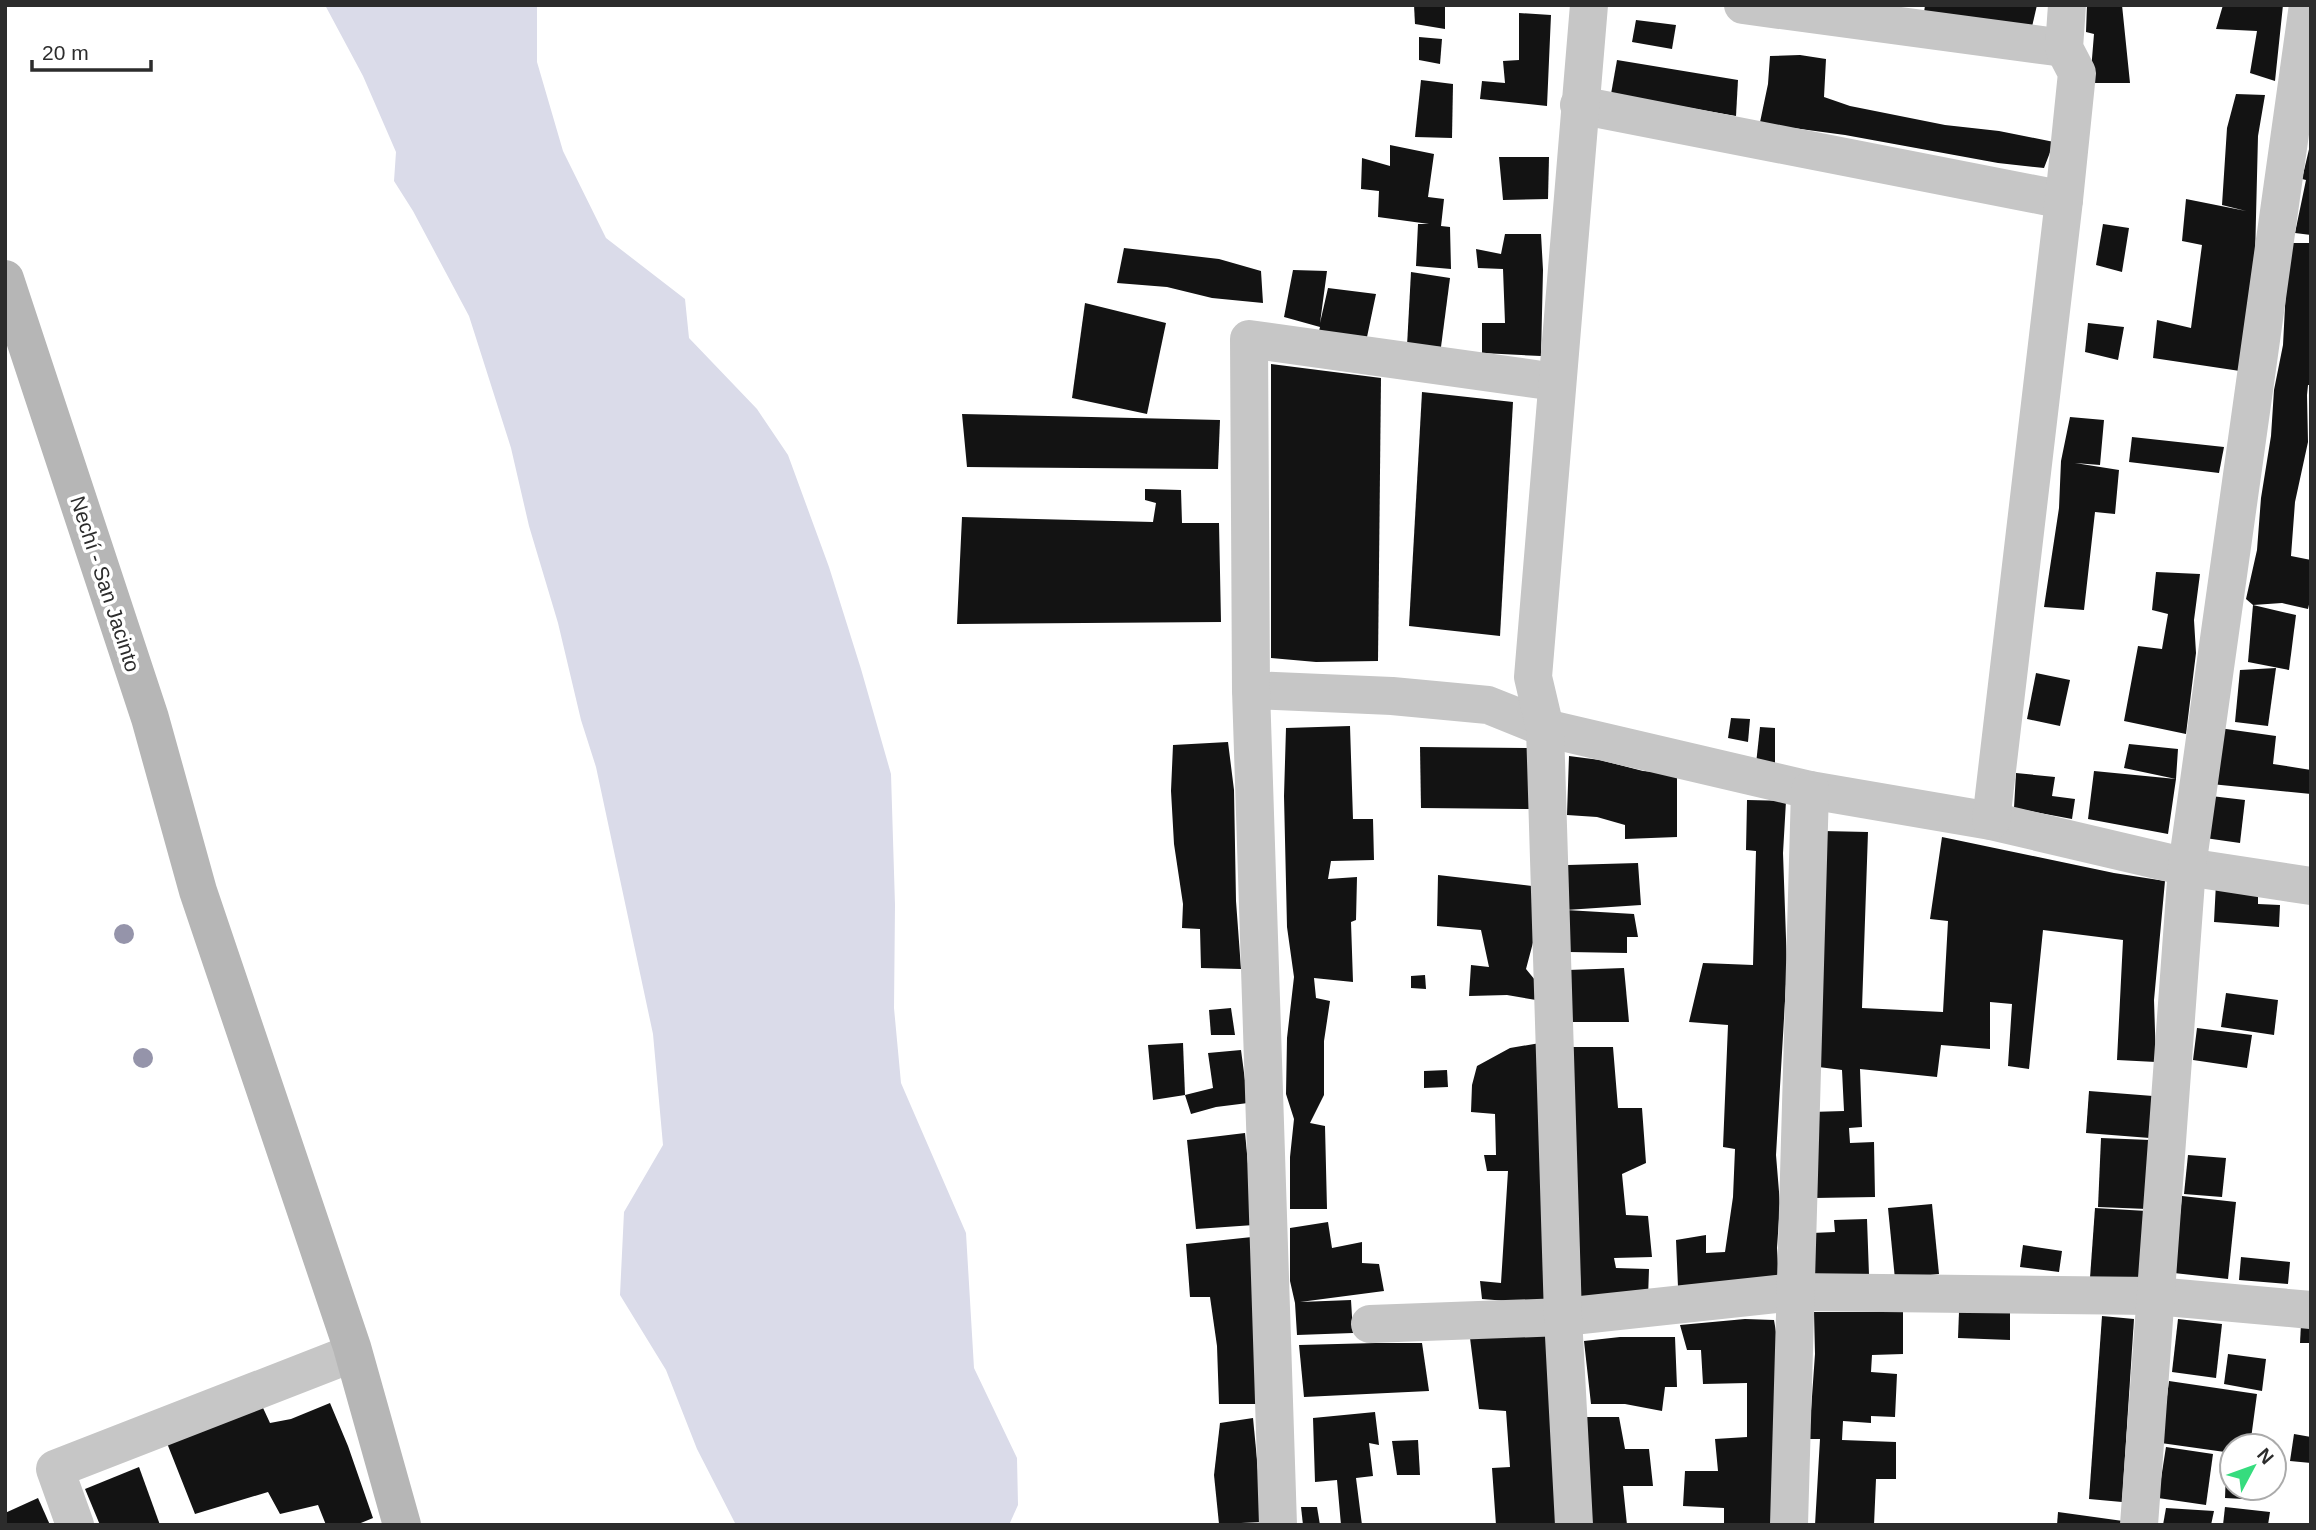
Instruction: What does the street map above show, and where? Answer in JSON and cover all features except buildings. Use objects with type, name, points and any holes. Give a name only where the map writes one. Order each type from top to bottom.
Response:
[{"type":"main road","name":"Nechí - San Jacinto","points":[[5,279],[150,718],[198,891],[353,1353],[402,1525]]},
{"type":"street","points":[[1574,1525],[1563,1317],[1545,728],[1533,677],[1588,5]]},
{"type":"street","points":[[1743,5],[2064,48]]},
{"type":"street","points":[[1991,821],[2077,73],[2064,48],[2067,5]]},
{"type":"street","points":[[2139,1525],[2187,867],[2308,5]]},
{"type":"street","points":[[1580,104],[2064,200]]},
{"type":"street","points":[[1278,1525],[1251,690],[1249,339],[1556,383]]},
{"type":"street","points":[[1251,690],[1392,696],[1488,705],[1545,728],[1810,790],[1991,821],[2187,867],[2311,886]]},
{"type":"street","points":[[1789,1525],[1810,790]]},
{"type":"street","points":[[1370,1324],[1563,1317],[1795,1292],[2155,1296],[2311,1310]]},
{"type":"street","points":[[75,1525],[55,1469],[353,1353]]},
{"type":"shaded area","points":[[325,5],[537,5],[537,62],[563,151],[606,238],[685,299],[689,338],[757,409],[788,455],[829,567],[891,774],[895,905],[894,1008],[901,1083],[966,1233],[974,1368],[1017,1458],[1018,1505],[1009,1525],[736,1525],[697,1449],[666,1370],[620,1295],[624,1212],[663,1145],[653,1034],[596,767],[529,526],[511,448],[469,316],[394,181],[396,152],[363,76]]}]
